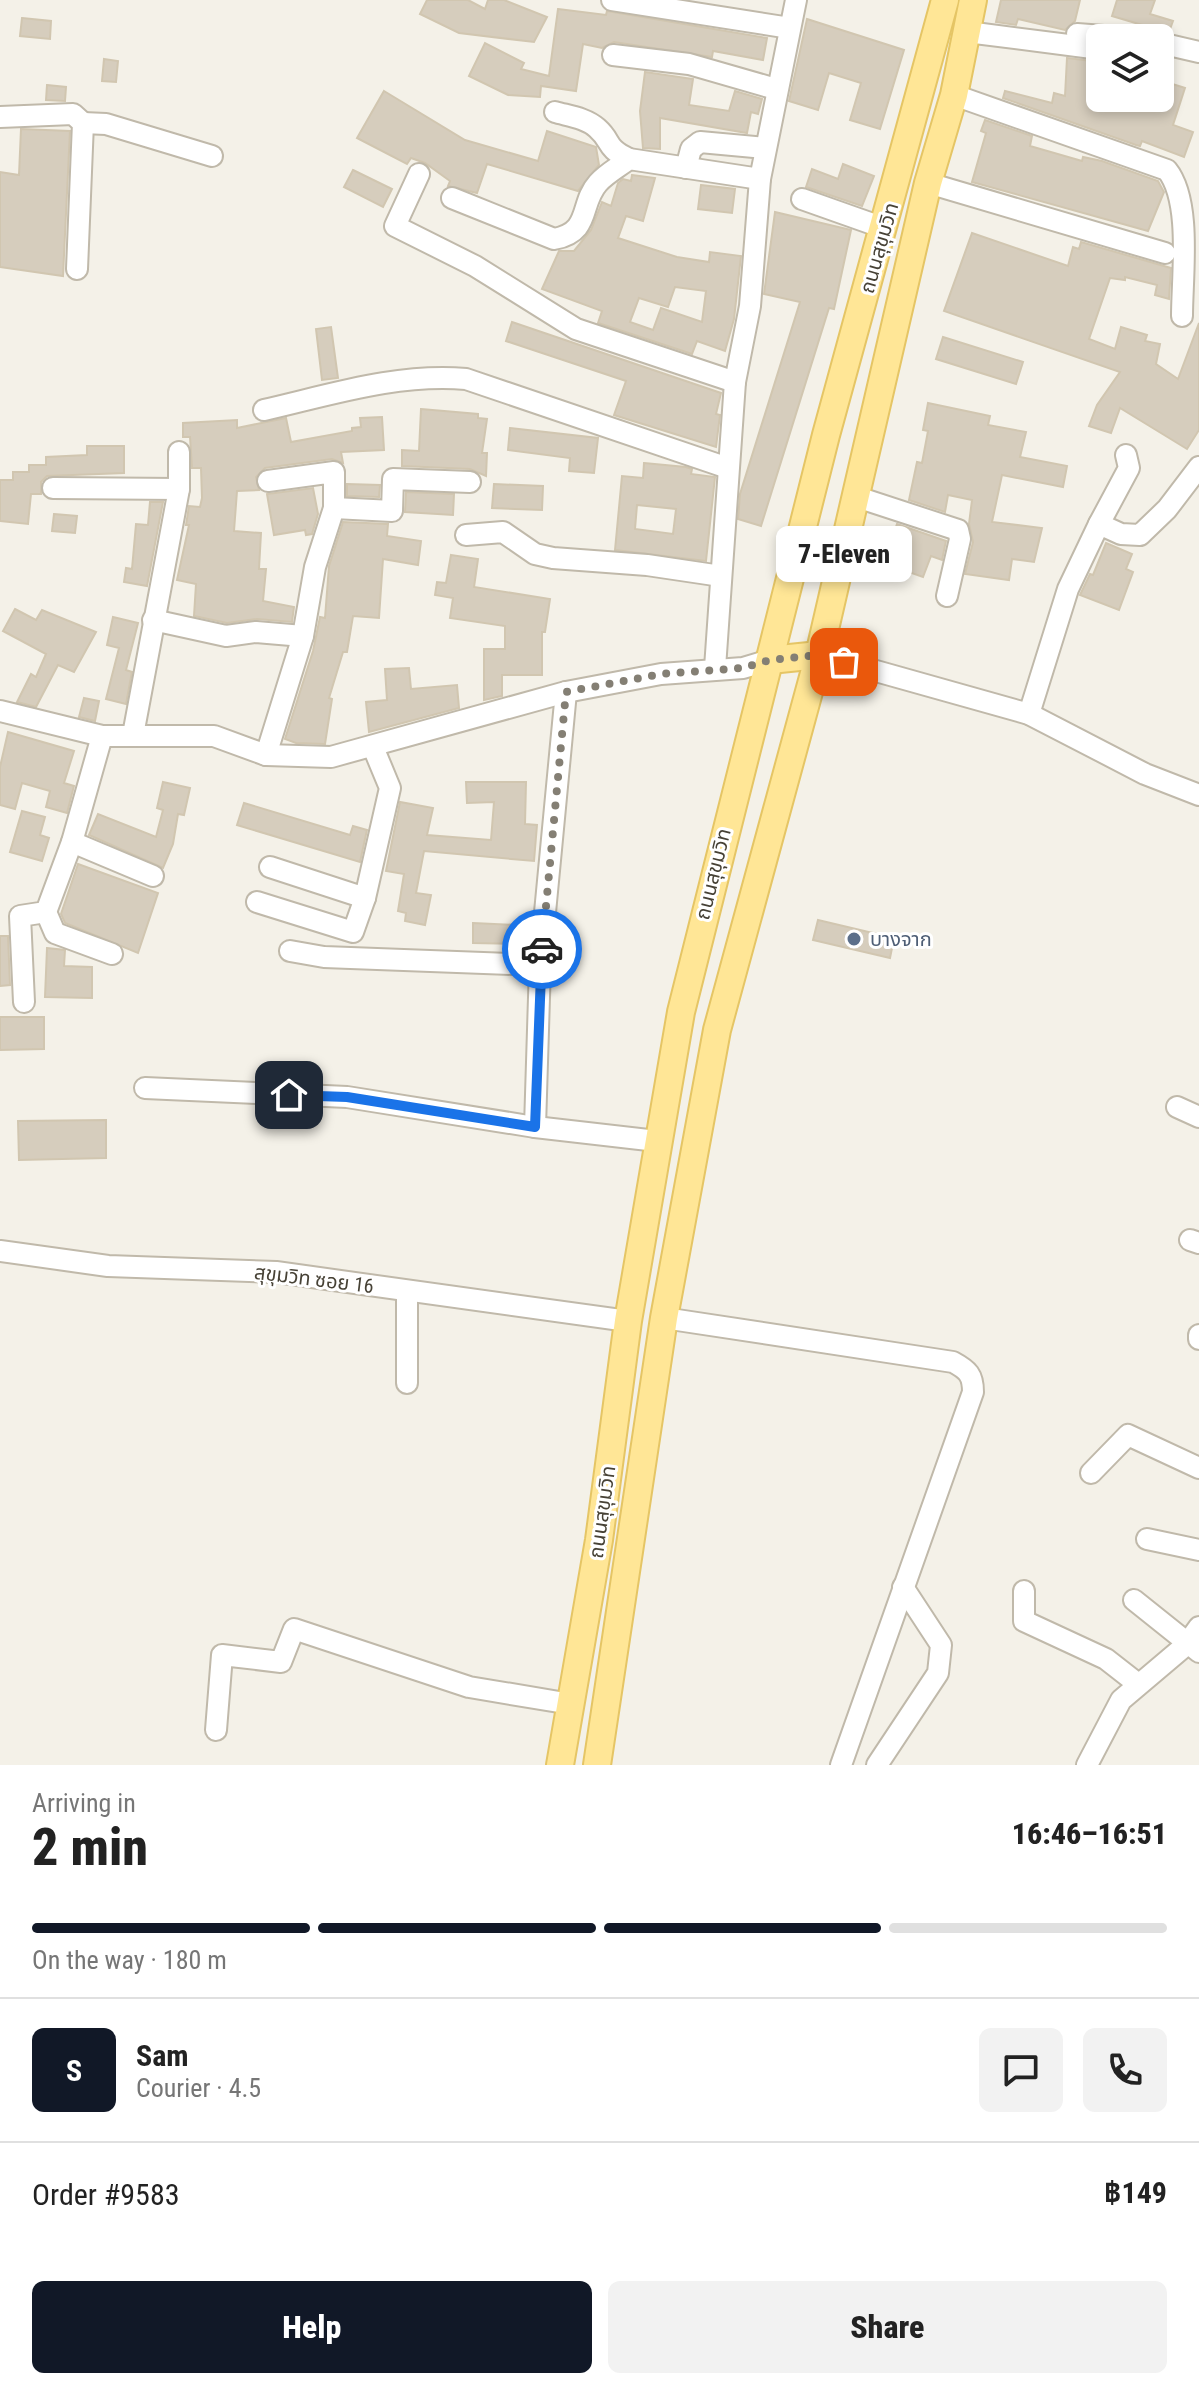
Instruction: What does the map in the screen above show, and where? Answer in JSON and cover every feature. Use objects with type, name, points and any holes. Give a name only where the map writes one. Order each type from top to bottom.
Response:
[{"type":"main road","name":"ถนนสุขุมวิท","points":[[560,1765],[599,1540],[628,1321],[657,1141],[698,933],[826,435],[945,0]]},
{"type":"main road","name":"ถนนสุขุมวิท","points":[[597,1765],[664,1318],[720,1015],[819,655],[928,183],[954,95],[973,0]]},
{"type":"main road","points":[[916,111],[946,121]]},
{"type":"main road","points":[[770,660],[819,655]]},
{"type":"street","points":[[612,0],[790,28]]},
{"type":"street","points":[[715,668],[735,382],[750,306],[760,179],[796,0]]},
{"type":"street","points":[[967,32],[1086,47]]},
{"type":"street","points":[[1005,36],[1086,35]]},
{"type":"street","points":[[613,55],[689,64],[776,89]]},
{"type":"street","points":[[954,95],[1167,170],[1177,182],[1181,205],[1182,316]]},
{"type":"street","points":[[555,112],[586,121],[600,130],[611,150],[629,159],[760,179]]},
{"type":"street","points":[[0,117],[73,114],[83,123],[133,131],[212,156]]},
{"type":"street","points":[[77,269],[83,123]]},
{"type":"street","points":[[686,168],[691,149],[700,142],[765,148]]},
{"type":"street","points":[[452,198],[554,239],[575,231],[586,213],[596,185],[629,159]]},
{"type":"street","points":[[419,174],[395,226],[475,266],[576,329],[735,382]]},
{"type":"street","points":[[928,183],[1165,253]]},
{"type":"street","points":[[802,199],[884,228]]},
{"type":"street","points":[[264,410],[397,380],[430,376],[466,379],[728,468]]},
{"type":"street","points":[[133,735],[179,489],[179,452]]},
{"type":"street","points":[[1029,714],[1068,589],[1129,468],[1126,455]]},
{"type":"street","points":[[1099,524],[1121,534],[1140,535],[1167,509],[1199,467]]},
{"type":"street","points":[[266,755],[303,636],[315,567],[334,508],[334,472],[268,481]]},
{"type":"street","points":[[334,508],[392,511],[393,479],[470,482]]},
{"type":"street","points":[[53,488],[179,489]]},
{"type":"street","points":[[857,497],[958,530],[960,539],[947,596]]},
{"type":"street","points":[[466,535],[503,532],[535,554],[553,558],[647,565],[721,576]]},
{"type":"street","points":[[153,620],[226,636],[256,632],[303,636]]},
{"type":"street","points":[[819,655],[1029,714],[1145,774],[1199,795]]},
{"type":"street","points":[[0,711],[102,736],[214,736],[266,755],[331,757],[566,692],[661,674],[743,668],[770,660]]},
{"type":"street","points":[[535,1127],[540,965],[566,692]]},
{"type":"street","points":[[102,736],[72,842],[46,912],[55,933],[112,954]]},
{"type":"street","points":[[257,902],[353,932],[365,898],[390,788],[373,747]]},
{"type":"street","points":[[72,842],[153,876]]},
{"type":"street","points":[[270,867],[365,898]]},
{"type":"street","points":[[24,1002],[20,916],[46,912]]},
{"type":"street","points":[[290,951],[324,957],[540,965]]},
{"type":"street","points":[[145,1088],[347,1097],[535,1127],[657,1141]]},
{"type":"street","points":[[1177,1107],[1199,1117]]},
{"type":"street","name":"สุขุมวิท ซอย 16","points":[[0,1251],[108,1266],[276,1272],[628,1321]]},
{"type":"street","points":[[407,1291],[407,1383]]},
{"type":"street","points":[[664,1318],[953,1362],[968,1369],[973,1392],[841,1765]]},
{"type":"street","points":[[1091,1473],[1128,1435],[1199,1468]]},
{"type":"street","points":[[1147,1539],[1199,1550]]},
{"type":"street","points":[[877,1765],[938,1673],[941,1645],[903,1587]]},
{"type":"street","points":[[1024,1591],[1024,1621],[1106,1659],[1138,1684]]},
{"type":"street","points":[[1134,1600],[1192,1649]]},
{"type":"street","points":[[1087,1765],[1121,1700],[1138,1684],[1192,1649],[1199,1627]]},
{"type":"street","points":[[216,1730],[222,1655],[281,1662],[294,1629],[469,1687],[571,1704]]},
{"type":"building","points":[[427,0],[468,0],[485,9],[488,0],[504,0],[547,17],[534,42],[459,33],[420,14]]},
{"type":"building","points":[[1001,0],[1080,0],[1075,21],[1065,30],[1018,19],[1016,25],[996,22]]},
{"type":"building","points":[[1117,0],[1155,0],[1150,14],[1173,21],[1172,24],[1139,24],[1112,16]]},
{"type":"building","points":[[558,9],[606,15],[607,11],[767,38],[763,60],[713,51],[712,57],[614,42],[602,48],[583,44],[576,91],[541,86],[540,97],[508,95],[469,76],[485,43],[524,63],[521,69],[549,76]]},
{"type":"building","points":[[22,18],[51,21],[50,39],[20,36]]},
{"type":"building","points":[[807,19],[904,50],[880,129],[850,120],[861,83],[829,73],[818,110],[789,101]]},
{"type":"building","points":[[1067,58],[1086,60],[1086,112],[1174,112],[1174,84],[1185,88],[1173,125],[1193,132],[1184,157],[1142,141],[1140,146],[1136,145],[1003,98],[1005,91],[1052,103],[1054,93],[1065,96]]},
{"type":"building","points":[[104,59],[118,61],[116,82],[102,81]]},
{"type":"building","points":[[645,72],[693,79],[689,105],[729,111],[735,91],[762,99],[758,114],[751,112],[747,133],[660,118],[660,149],[643,148],[640,111]]},
{"type":"building","points":[[47,85],[66,87],[65,101],[46,100]]},
{"type":"building","points":[[384,91],[465,140],[538,161],[547,131],[596,147],[599,165],[578,191],[487,164],[477,193],[448,186],[450,181],[425,163],[411,158],[407,164],[357,138]]},
{"type":"building","points":[[985,120],[1032,136],[1030,146],[1082,161],[1083,157],[1102,161],[1158,181],[1164,192],[1148,231],[972,182],[986,133],[981,131]]},
{"type":"building","points":[[21,129],[70,131],[63,276],[0,267],[0,172],[19,175]]},
{"type":"building","points":[[843,164],[874,176],[862,206],[806,187],[812,169],[838,179]]},
{"type":"building","points":[[353,170],[392,189],[383,207],[344,187]]},
{"type":"building","points":[[632,175],[655,178],[643,221],[626,216],[618,238],[677,257],[709,262],[710,252],[741,256],[734,319],[725,351],[697,341],[692,354],[598,323],[602,311],[542,289],[559,251],[574,251],[591,230],[602,202],[611,206],[618,183],[623,179],[631,181]],"holes":[[[675,287],[706,291],[702,322],[661,308],[653,330],[630,322],[639,298],[668,307]]]},
{"type":"building","points":[[701,185],[735,189],[732,213],[698,209]]},
{"type":"building","points":[[775,212],[851,230],[834,309],[829,308],[761,526],[738,519],[740,494],[800,302],[764,294]]},
{"type":"building","points":[[972,233],[1068,266],[1073,247],[1079,249],[1081,242],[1171,268],[1169,299],[1155,295],[1157,285],[1125,277],[1125,280],[1110,278],[1089,339],[1115,349],[1121,327],[1147,335],[1145,341],[1160,344],[1156,364],[1178,379],[1199,323],[1199,430],[1187,449],[1120,408],[1111,433],[1089,426],[1097,405],[1120,372],[944,311]]},
{"type":"building","points":[[512,322],[721,393],[716,414],[720,415],[716,447],[614,415],[626,381],[506,341]]},
{"type":"building","points":[[331,327],[338,378],[322,380],[316,329]]},
{"type":"building","points":[[943,337],[1023,362],[1016,384],[936,359]]},
{"type":"building","points":[[928,403],[990,416],[988,425],[1026,432],[1020,457],[1067,466],[1063,487],[1002,475],[992,522],[1042,528],[1034,562],[1012,559],[1009,580],[965,574],[973,542],[969,524],[972,500],[948,495],[945,512],[909,500],[917,462],[922,463],[928,431],[923,430]]},
{"type":"building","points":[[421,409],[478,414],[478,418],[487,419],[482,453],[487,453],[486,476],[470,469],[402,466],[402,450],[419,451]]},
{"type":"building","points":[[382,417],[384,450],[341,452],[343,463],[332,459],[265,468],[256,477],[259,490],[237,491],[234,531],[261,533],[259,569],[266,569],[263,601],[294,607],[292,622],[257,619],[227,623],[194,616],[196,584],[177,580],[189,525],[186,525],[189,506],[200,507],[202,498],[201,468],[192,468],[190,437],[183,437],[183,423],[237,420],[237,428],[286,418],[291,442],[352,431],[352,428],[361,427],[360,418]]},
{"type":"building","points":[[510,428],[598,438],[594,473],[569,471],[570,458],[508,450]]},
{"type":"building","points":[[87,446],[124,446],[124,473],[47,476],[41,482],[41,494],[31,494],[28,524],[0,521],[0,480],[13,480],[13,472],[29,472],[29,465],[46,465],[46,457],[87,455]]},
{"type":"building","points":[[644,463],[686,467],[692,469],[691,474],[715,477],[706,561],[615,550],[622,476],[643,478]],"holes":[[[637,505],[676,509],[673,534],[635,529]]]},
{"type":"building","points":[[347,484],[380,485],[379,497],[347,496]]},
{"type":"building","points":[[494,484],[543,486],[542,510],[492,508]]},
{"type":"building","points":[[313,488],[318,514],[312,534],[306,535],[305,530],[274,535],[267,494]]},
{"type":"building","points":[[406,492],[454,494],[453,515],[405,512]]},
{"type":"building","points":[[150,502],[163,502],[147,586],[124,582],[126,568],[132,569],[136,524],[148,525]]},
{"type":"building","points":[[54,514],[77,516],[75,533],[52,531]]},
{"type":"building","points":[[343,522],[388,524],[387,536],[421,541],[418,565],[383,559],[379,618],[353,616],[347,652],[343,652],[329,698],[332,699],[325,744],[296,743],[285,739],[313,651],[320,617],[325,618],[329,566]]},
{"type":"building","points":[[897,524],[946,541],[942,560],[931,556],[923,577],[883,563]]},
{"type":"building","points":[[1106,543],[1132,554],[1126,569],[1133,572],[1119,610],[1080,595],[1090,574],[1093,575]]},
{"type":"building","points":[[451,555],[478,559],[474,587],[550,599],[545,632],[542,632],[542,675],[502,675],[502,696],[484,700],[484,649],[505,649],[505,626],[450,618],[453,598],[435,595],[437,582],[446,583]]},
{"type":"building","points":[[15,609],[36,620],[42,610],[96,632],[74,672],[58,665],[36,707],[17,702],[31,674],[36,677],[46,654],[3,631]]},
{"type":"building","points":[[113,617],[138,623],[126,670],[132,672],[126,704],[106,699],[119,648],[107,645]]},
{"type":"building","points":[[409,668],[411,689],[457,685],[459,708],[369,732],[366,702],[387,700],[385,669]]},
{"type":"building","points":[[84,698],[99,701],[95,721],[79,717]]},
{"type":"building","points":[[8,732],[74,751],[64,783],[74,786],[67,813],[46,807],[50,791],[22,783],[15,809],[0,805],[0,767]]},
{"type":"building","points":[[163,782],[190,788],[184,815],[178,814],[173,844],[163,868],[89,835],[98,814],[156,837],[163,810],[157,808]]},
{"type":"building","points":[[466,782],[526,782],[525,824],[537,825],[534,861],[424,851],[416,893],[431,895],[425,925],[405,921],[406,913],[398,911],[404,874],[386,871],[400,802],[433,808],[427,835],[491,840],[494,802],[467,803]]},
{"type":"building","points":[[244,803],[350,835],[353,826],[367,830],[360,862],[237,825]]},
{"type":"building","points":[[22,811],[45,817],[40,835],[49,838],[42,861],[10,852]]},
{"type":"building","points":[[78,864],[158,893],[138,953],[65,923],[61,914]]},
{"type":"building","name":"บางจาก","points":[[818,920],[894,938],[890,958],[813,940]]},
{"type":"building","points":[[473,923],[517,925],[518,944],[473,943]]},
{"type":"building","points":[[0,936],[8,936],[10,985],[0,986]]},
{"type":"building","points":[[47,948],[65,950],[64,966],[92,967],[92,998],[45,997]]},
{"type":"building","points":[[0,1017],[44,1017],[44,1049],[0,1050]]},
{"type":"building","points":[[106,1120],[106,1158],[19,1160],[18,1121]]},
{"type":"way so far","points":[[542,949],[566,692],[661,674],[743,668],[770,660],[819,655],[844,662]]},
{"type":"place","name":"7-Eleven","points":[[844,662]]},
{"type":"place","name":"บางจาก","points":[[854,939]]},
{"type":"route","points":[[289,1095],[347,1097],[535,1127],[542,949]]}]
